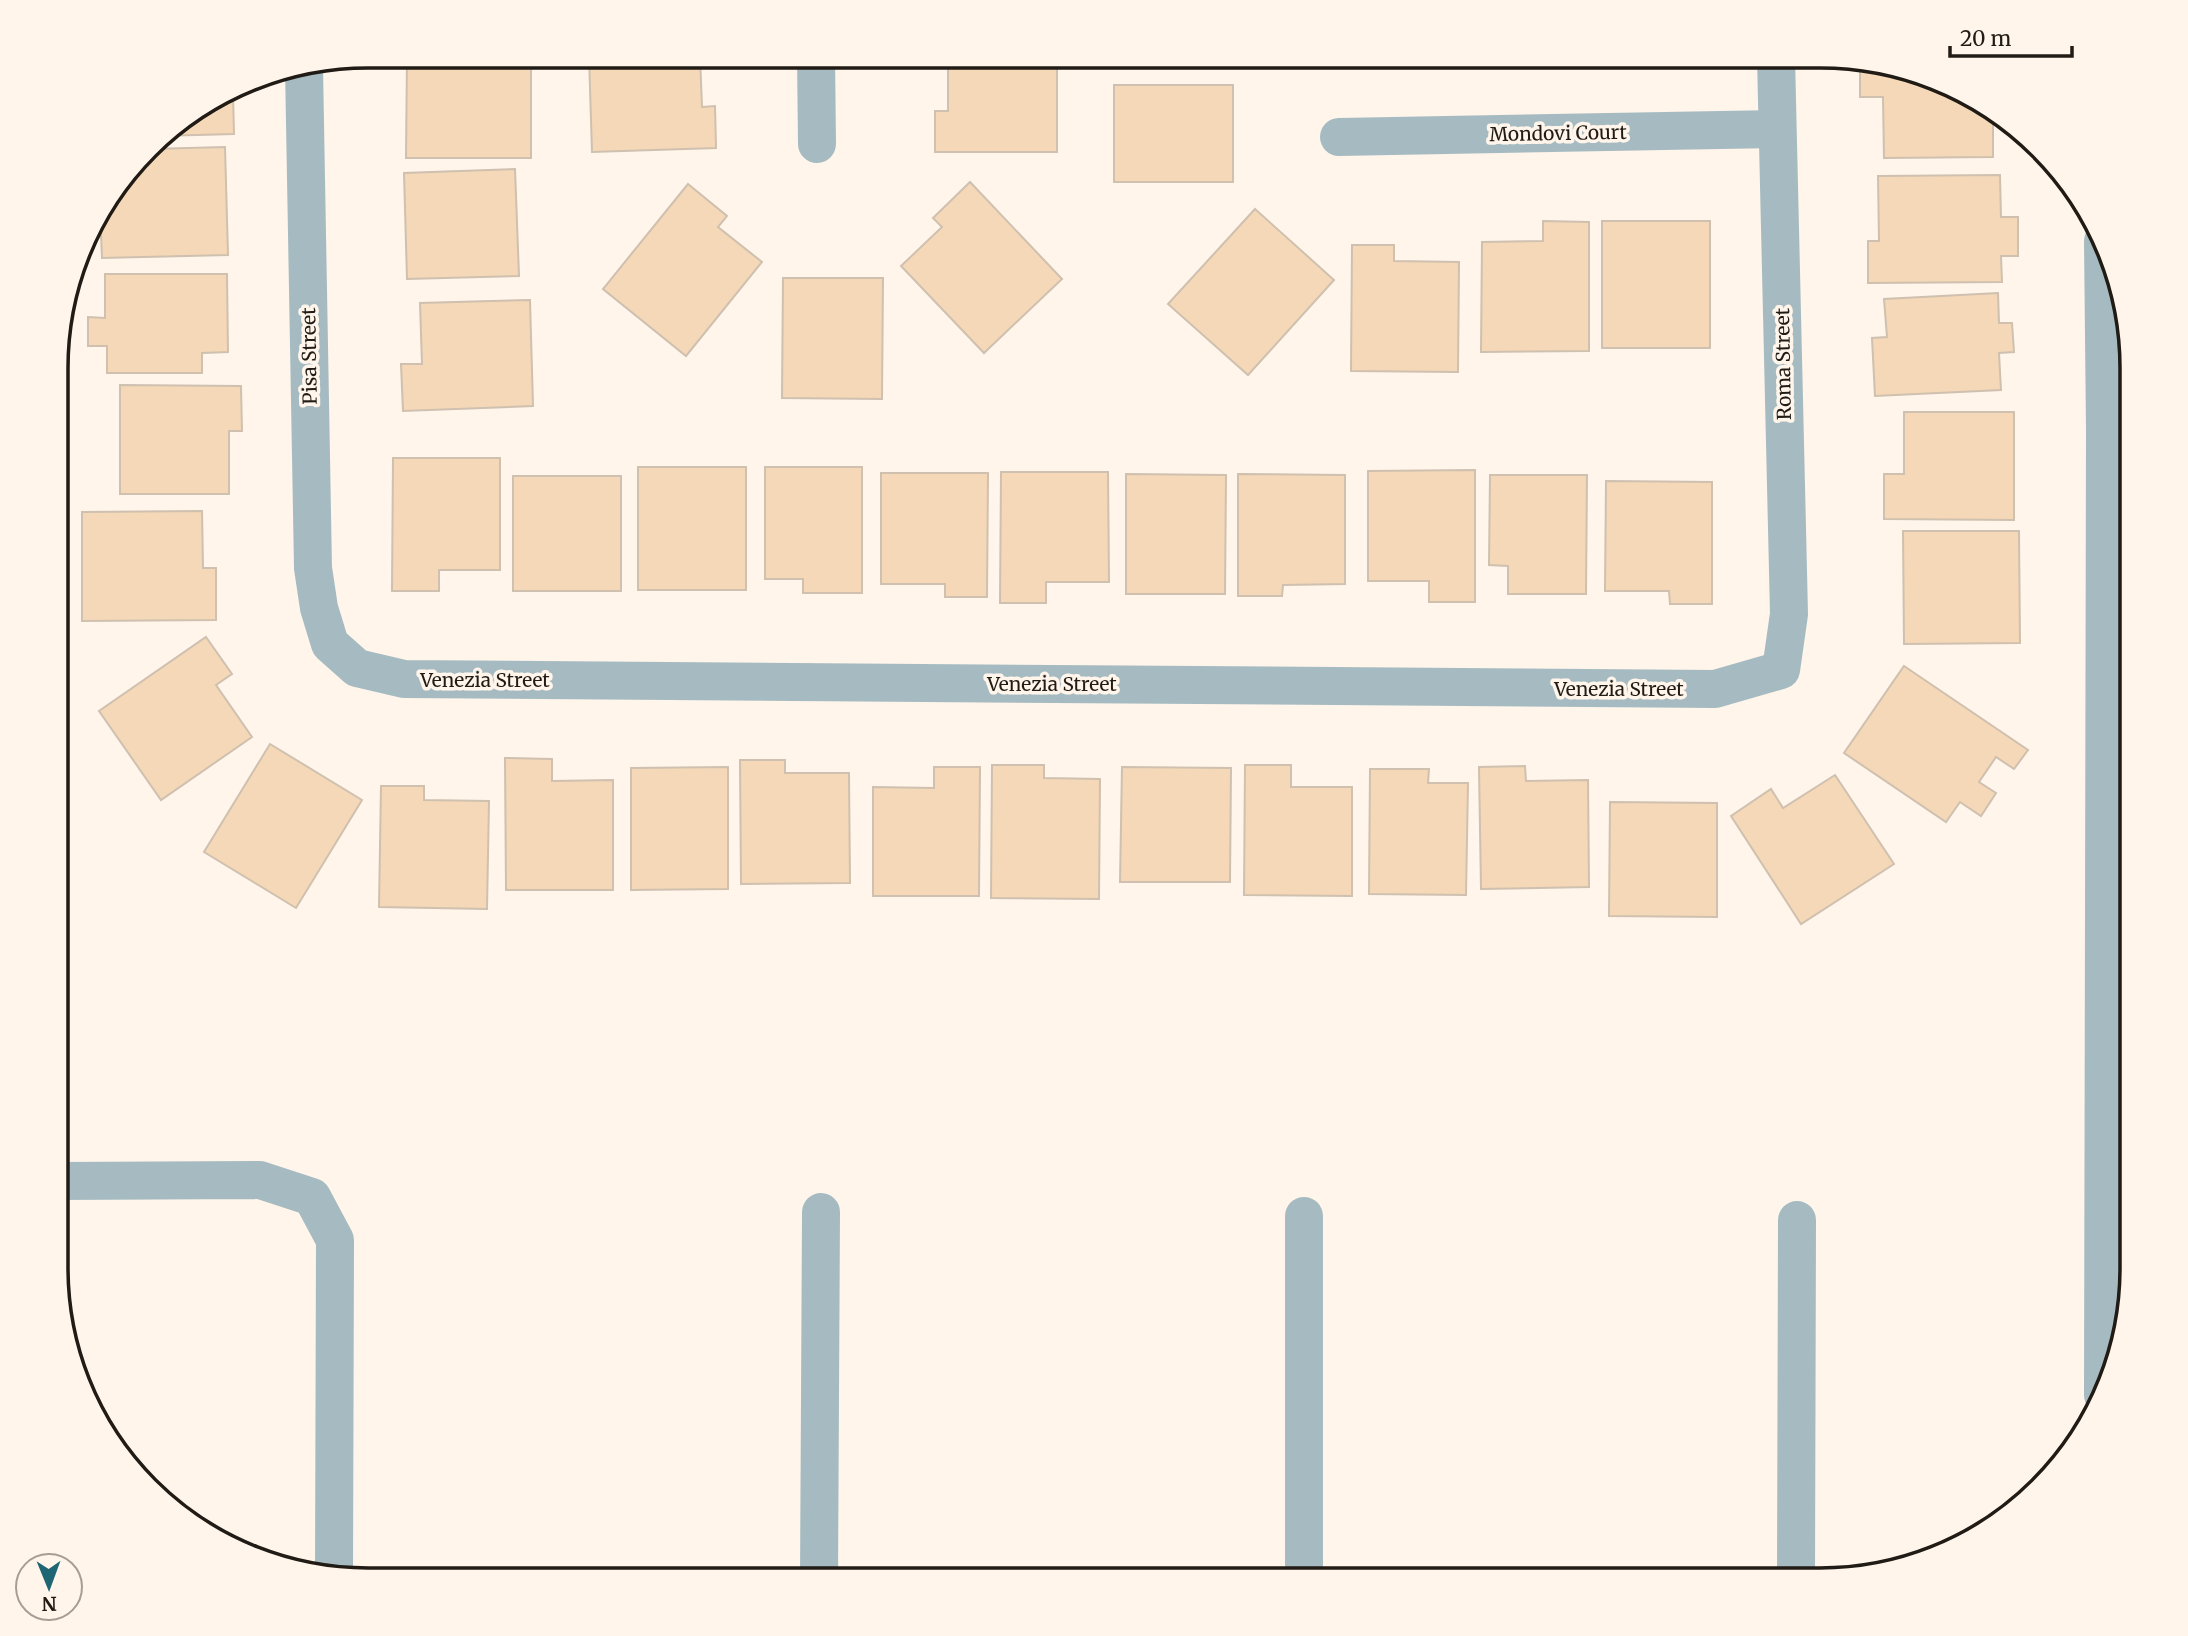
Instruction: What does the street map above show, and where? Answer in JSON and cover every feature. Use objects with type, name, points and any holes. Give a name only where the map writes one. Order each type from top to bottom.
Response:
[{"type":"street","points":[[816,68],[817,144]]},
{"type":"street","name":"Roma Street","points":[[1776,68],[1789,614],[1781,670]]},
{"type":"street","name":"Pisa Street","points":[[304,75],[313,568],[318,608],[330,644]]},
{"type":"street","name":"Mondovi Court","points":[[1339,136],[1777,129]]},
{"type":"street","points":[[2105,275],[2118,429],[2117,735],[2105,1362]]},
{"type":"street","name":"Venezia Street","points":[[330,644],[358,668],[404,679],[1716,689],[1781,670]]},
{"type":"street","points":[[68,1181],[260,1180],[312,1197],[335,1240],[334,1566]]},
{"type":"street","points":[[819,1568],[821,1212]]},
{"type":"street","points":[[1304,1216],[1304,1568]]},
{"type":"street","points":[[1796,1568],[1797,1220]]},
{"type":"building","points":[[407,68],[531,68],[531,158],[406,158]]},
{"type":"building","points":[[589,68],[700,68],[702,107],[715,106],[716,148],[592,152]]},
{"type":"building","points":[[948,68],[1057,68],[1057,152],[935,152],[935,111],[948,111]]},
{"type":"building","points":[[1860,71],[1897,78],[1935,91],[1970,108],[1993,124],[1993,157],[1884,158],[1883,97],[1860,97]]},
{"type":"building","points":[[1114,85],[1233,85],[1233,182],[1114,182]]},
{"type":"building","points":[[233,100],[234,134],[179,135]]},
{"type":"building","points":[[225,147],[228,255],[102,258],[101,232],[108,218],[130,186],[164,149]]},
{"type":"building","points":[[515,169],[519,276],[407,279],[404,173]]},
{"type":"building","points":[[2000,175],[2001,217],[2018,217],[2018,256],[2001,256],[2002,282],[1868,283],[1868,241],[1879,241],[1878,176]]},
{"type":"building","points":[[970,182],[1062,279],[984,353],[901,266],[942,227],[933,218]]},
{"type":"building","points":[[688,184],[727,216],[718,227],[762,262],[686,356],[603,289]]},
{"type":"building","points":[[1255,209],[1334,280],[1248,375],[1168,304]]},
{"type":"building","points":[[1543,221],[1589,222],[1589,351],[1481,352],[1482,242],[1543,241]]},
{"type":"building","points":[[1602,221],[1710,221],[1710,348],[1602,348]]},
{"type":"building","points":[[1352,245],[1394,245],[1394,261],[1459,262],[1458,372],[1351,371]]},
{"type":"building","points":[[105,274],[227,274],[228,352],[202,353],[202,373],[107,373],[107,346],[88,346],[88,317],[105,318]]},
{"type":"building","points":[[783,278],[883,278],[882,399],[782,398]]},
{"type":"building","points":[[1998,293],[1999,323],[2012,323],[2014,352],[1999,353],[2001,390],[1875,396],[1872,338],[1887,337],[1884,299]]},
{"type":"building","points":[[530,300],[533,406],[403,411],[401,364],[422,364],[420,303]]},
{"type":"building","points":[[120,385],[241,386],[242,431],[229,431],[229,494],[120,494]]},
{"type":"building","points":[[1904,412],[2014,412],[2014,520],[1884,519],[1884,474],[1904,474]]},
{"type":"building","points":[[393,458],[500,458],[500,570],[439,570],[439,591],[392,591]]},
{"type":"building","points":[[638,467],[746,467],[746,590],[638,590]]},
{"type":"building","points":[[765,467],[862,467],[862,593],[803,593],[803,579],[765,579]]},
{"type":"building","points":[[1475,470],[1475,602],[1429,602],[1429,581],[1368,581],[1368,471]]},
{"type":"building","points":[[1001,472],[1108,472],[1109,582],[1046,582],[1046,603],[1000,603]]},
{"type":"building","points":[[881,473],[988,473],[987,597],[945,597],[945,584],[881,584]]},
{"type":"building","points":[[1126,474],[1226,475],[1225,594],[1126,594]]},
{"type":"building","points":[[1238,474],[1345,475],[1345,584],[1283,585],[1282,596],[1238,596]]},
{"type":"building","points":[[1490,475],[1587,475],[1586,594],[1508,594],[1508,566],[1489,565]]},
{"type":"building","points":[[513,476],[621,476],[621,591],[513,591]]},
{"type":"building","points":[[1606,481],[1712,482],[1712,604],[1670,604],[1669,591],[1605,591]]},
{"type":"building","points":[[202,511],[203,568],[216,568],[216,620],[82,621],[82,512]]},
{"type":"building","points":[[1903,531],[2019,531],[2020,643],[1904,644]]},
{"type":"building","points":[[206,637],[232,674],[216,685],[252,737],[161,800],[99,711]]},
{"type":"building","points":[[1904,666],[2028,750],[2014,769],[1996,757],[1979,782],[1996,793],[1981,816],[1960,802],[1946,822],[1844,753]]},
{"type":"building","points":[[270,744],[362,800],[296,908],[204,852]]},
{"type":"building","points":[[505,758],[552,759],[552,781],[613,780],[613,890],[506,890]]},
{"type":"building","points":[[740,760],[785,760],[785,773],[849,773],[850,883],[741,884]]},
{"type":"building","points":[[992,765],[1044,765],[1044,778],[1100,779],[1099,899],[991,898]]},
{"type":"building","points":[[1245,765],[1291,765],[1291,787],[1352,787],[1352,896],[1244,895]]},
{"type":"building","points":[[1525,766],[1526,781],[1588,780],[1589,887],[1481,889],[1479,767]]},
{"type":"building","points":[[728,767],[728,889],[631,890],[631,768]]},
{"type":"building","points":[[934,767],[980,767],[979,896],[873,896],[873,787],[934,788]]},
{"type":"building","points":[[1122,767],[1231,768],[1230,882],[1120,882]]},
{"type":"building","points":[[1370,769],[1429,769],[1428,783],[1468,783],[1466,895],[1369,894]]},
{"type":"building","points":[[1835,775],[1894,864],[1801,924],[1731,816],[1771,789],[1783,808]]},
{"type":"building","points":[[381,786],[424,786],[424,800],[489,801],[487,909],[379,907]]},
{"type":"building","points":[[1610,802],[1717,803],[1717,917],[1609,916]]}]
